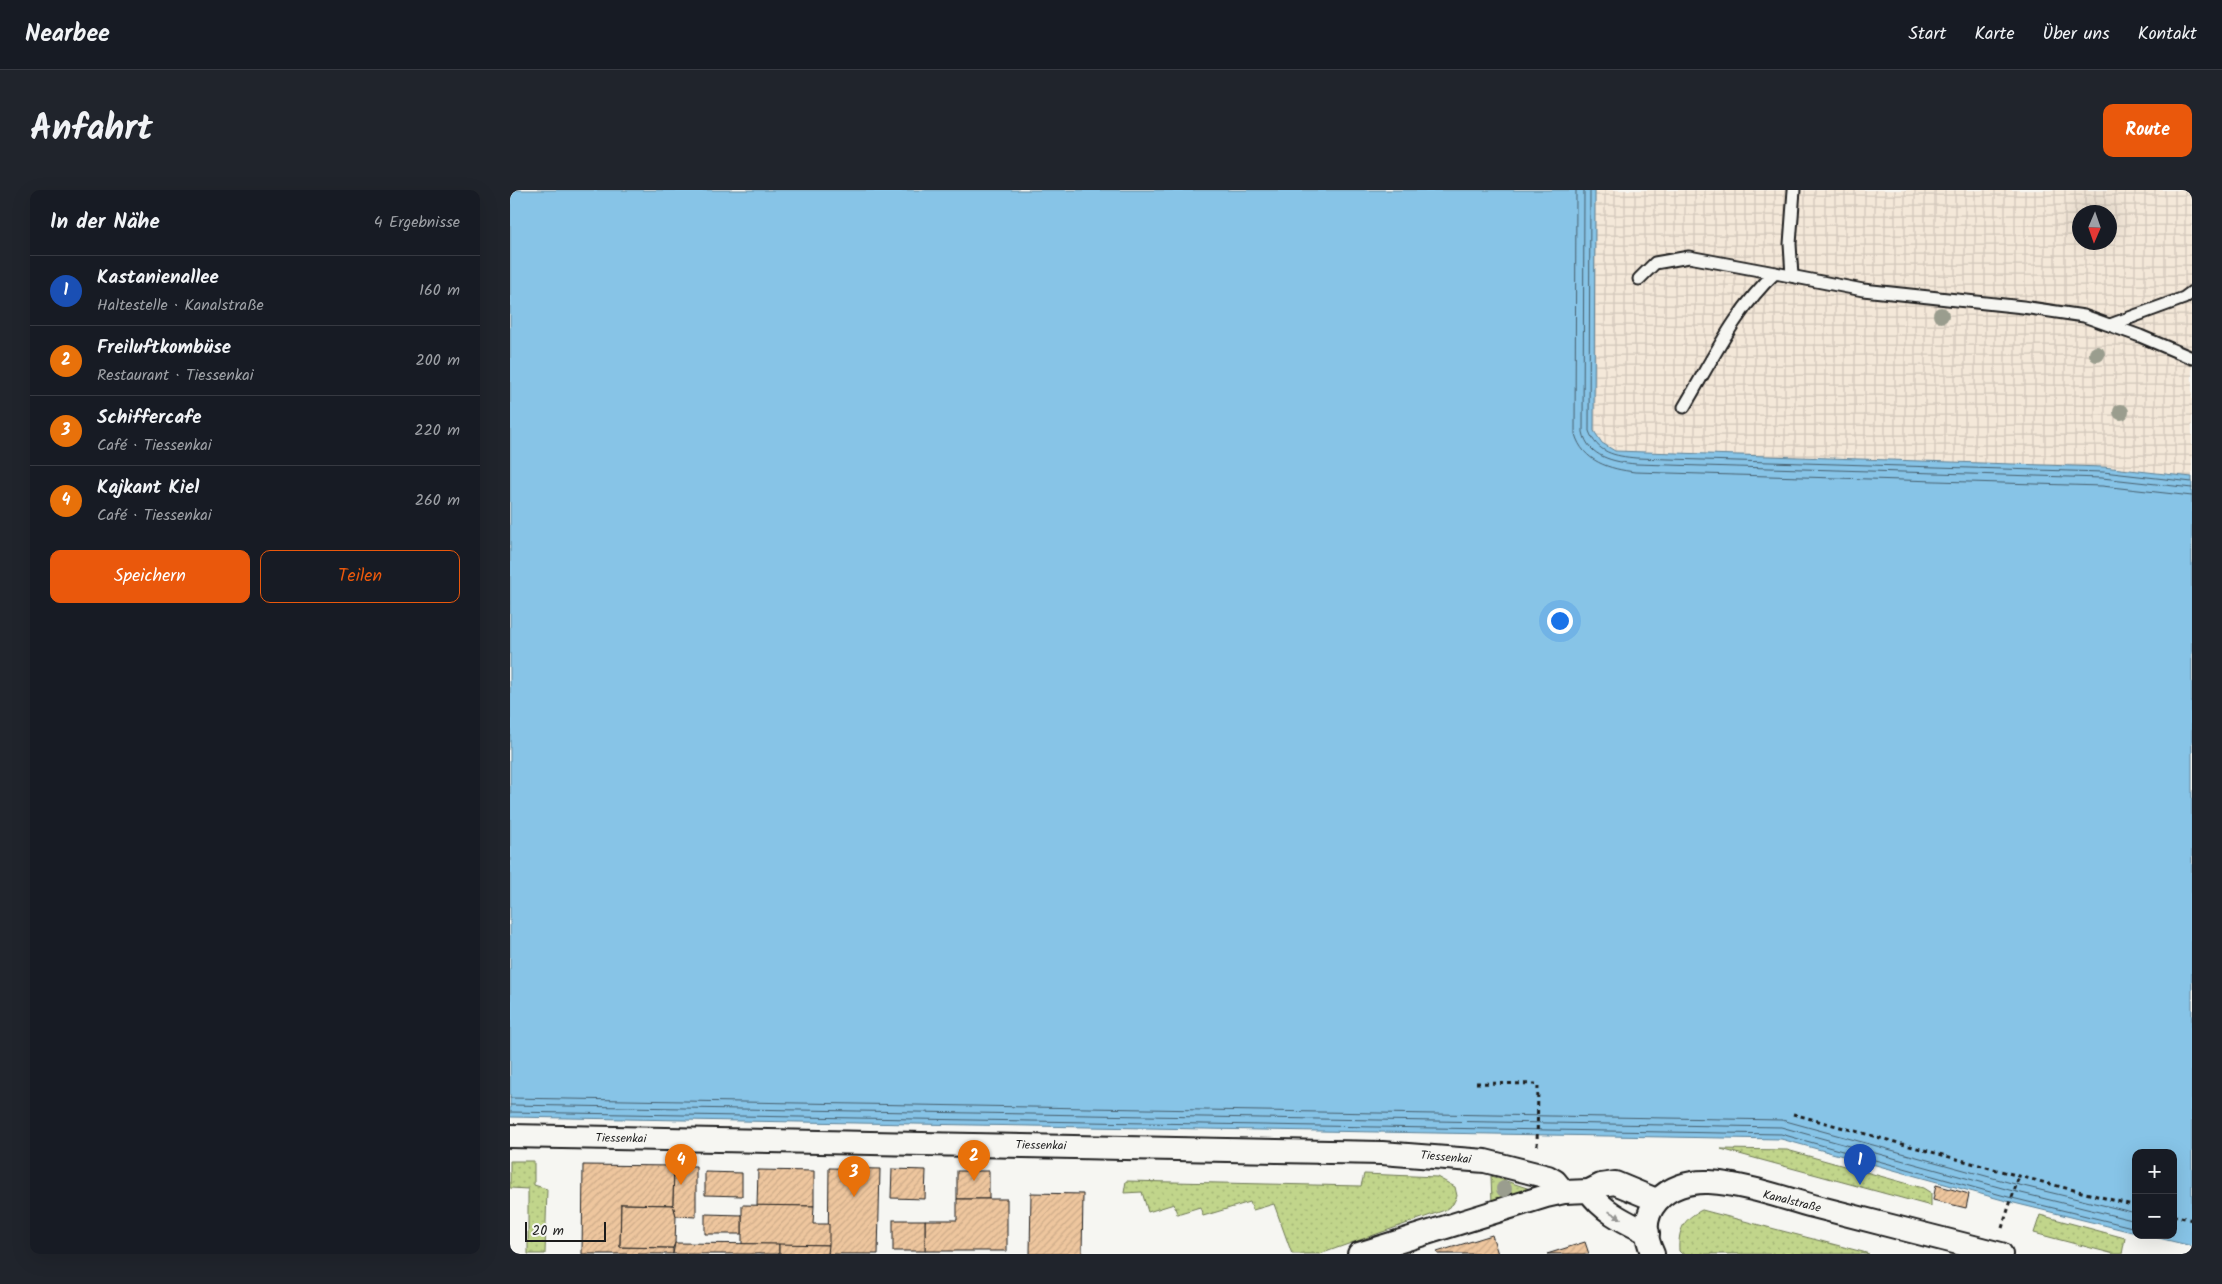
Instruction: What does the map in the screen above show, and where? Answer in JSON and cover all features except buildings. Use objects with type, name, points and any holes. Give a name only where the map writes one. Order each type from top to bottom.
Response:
[{"type":"street","name":"Tiessenkai","points":[[510,1136],[1391,1153],[1485,1161],[1548,1177],[1555,1181],[1564,1192]]},
{"type":"street","points":[[1359,1254],[1477,1216],[1564,1192],[1589,1191],[1601,1185],[1614,1183],[1656,1200],[1648,1222],[1651,1243]]},
{"type":"street","name":"Kanalstraße","points":[[1656,1200],[1674,1188],[1693,1183],[1729,1185],[2001,1254]]},
{"type":"street","points":[[1589,1191],[1596,1202],[1651,1243]]},
{"type":"lane","points":[[1792,276],[1790,244],[1794,190]]},
{"type":"lane","points":[[1639,279],[1655,263],[1689,257],[1863,290],[2023,307],[2084,316],[2192,358]]},
{"type":"lane","points":[[1684,407],[1726,337],[1758,290],[1776,273]]},
{"type":"lane","points":[[2110,326],[2184,298],[2192,292]]},
{"type":"path","points":[[1476,1083],[1538,1084],[1537,1157]]},
{"type":"path","points":[[1793,1114],[2132,1205]]},
{"type":"path","points":[[2010,1202],[2020,1176]]},
{"type":"path","points":[[2177,1216],[2192,1220]]},
{"type":"shaded area","points":[[1595,190],[2192,190],[2192,477],[2103,467],[1615,451],[1602,443],[1594,431]]},
{"type":"green space","points":[[1721,1149],[1787,1150],[1923,1188],[1931,1193],[1931,1206]]},
{"type":"green space","points":[[510,1161],[534,1161],[534,1185],[547,1189],[545,1254],[528,1254],[528,1189],[510,1188]]},
{"type":"green space","points":[[1364,1174],[1437,1177],[1455,1187],[1457,1196],[1453,1204],[1445,1210],[1320,1254],[1292,1254],[1274,1204],[1253,1210],[1250,1202],[1203,1216],[1200,1207],[1177,1214],[1174,1204],[1148,1212],[1142,1192],[1124,1193],[1126,1181],[1361,1186]]},
{"type":"green space","points":[[1491,1176],[1530,1189],[1492,1202]]},
{"type":"green space","points":[[1702,1210],[1869,1254],[1682,1254],[1679,1251],[1679,1244],[1683,1226],[1690,1217]]},
{"type":"green space","points":[[2040,1215],[2125,1238],[2122,1254],[2114,1254],[2034,1233]]},
{"type":"water","points":[[510,190],[1595,190],[1594,431],[1602,443],[1615,451],[2103,467],[2192,477],[2192,1246],[2163,1239],[2177,1239],[2177,1149],[2132,1149],[2132,1232],[2010,1202],[1781,1139],[510,1117]]},
{"type":"place","name":"Freiluftkombüse","points":[[974,1181]]},
{"type":"place","name":"Kajkant Kiel","points":[[681,1185]]},
{"type":"place","name":"Kastanienallee","points":[[1860,1185]]},
{"type":"place","name":"Schiffercafe","points":[[854,1197]]}]
